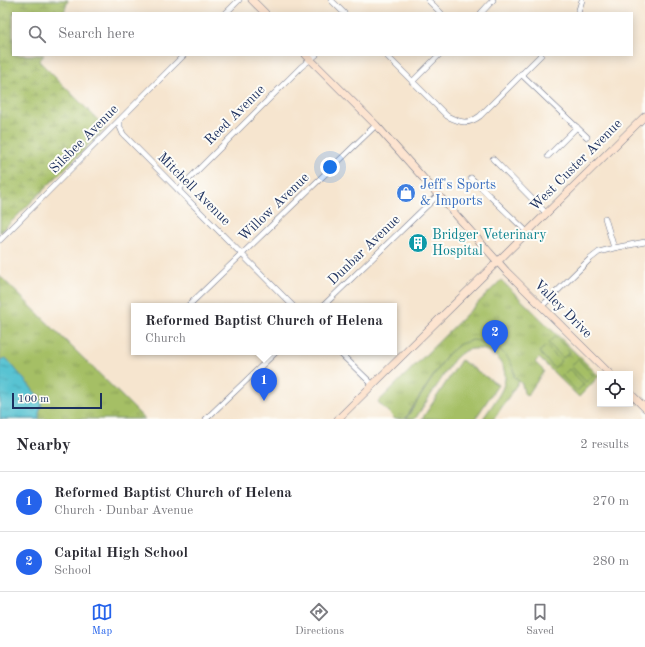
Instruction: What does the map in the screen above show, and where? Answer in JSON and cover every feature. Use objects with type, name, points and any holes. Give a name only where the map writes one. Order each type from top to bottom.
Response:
[{"type":"main road","points":[[252,0],[264,12]]},
{"type":"main road","name":"Valley Drive","points":[[311,57],[376,124],[439,194],[497,262],[607,371]]},
{"type":"main road","name":"West Custer Avenue","points":[[338,419],[645,116]]},
{"type":"main road","points":[[633,396],[645,408]]},
{"type":"street","points":[[227,12],[239,0]]},
{"type":"street","points":[[331,0],[343,12]]},
{"type":"street","points":[[428,0],[440,12]]},
{"type":"street","points":[[482,12],[493,0]]},
{"type":"street","points":[[578,12],[582,0]]},
{"type":"street","name":"Silsbee Avenue","points":[[0,240],[183,56]]},
{"type":"street","points":[[387,56],[447,116],[458,122],[465,123],[473,121],[480,116],[540,56]]},
{"type":"street","points":[[412,82],[438,56]]},
{"type":"street","name":"Reed Avenue","points":[[178,190],[311,57]]},
{"type":"street","points":[[522,74],[587,137]]},
{"type":"street","name":"Mitchell Avenue","points":[[120,120],[120,127],[123,134],[290,303]]},
{"type":"street","name":"Willow Avenue","points":[[191,303],[376,124]]},
{"type":"street","points":[[548,156],[577,127]]},
{"type":"street","points":[[493,159],[546,213]]},
{"type":"street","points":[[471,178],[527,232]]},
{"type":"street","name":"Dunbar Avenue","points":[[326,303],[439,194]]},
{"type":"street","points":[[605,218],[614,248]]},
{"type":"street","points":[[541,306],[595,254],[603,250],[645,242]]},
{"type":"street","points":[[206,419],[273,355]]},
{"type":"street","points":[[342,355],[373,385]]},
{"type":"green space","points":[[0,0],[68,0],[64,12],[12,12],[12,56],[43,56],[39,61],[106,128],[0,233]]},
{"type":"green space","points":[[0,276],[145,419],[0,419]]},
{"type":"green space","points":[[501,280],[597,374],[597,378],[579,397],[539,358],[535,362],[544,371],[527,396],[524,393],[522,384],[514,377],[514,372],[500,349],[460,344],[447,355],[405,419],[395,419],[378,402]]},
{"type":"green space","points":[[555,336],[570,352],[563,358],[548,343]]},
{"type":"green space","points":[[473,340],[488,344],[501,351],[510,362],[514,377],[519,381],[494,419],[483,419],[502,388],[505,379],[505,372],[496,356],[485,350],[473,349],[462,353],[453,361],[415,419],[406,419],[447,355],[460,344]]},
{"type":"green space","points":[[546,346],[561,361],[554,368],[539,352]]},
{"type":"green space","points":[[578,359],[593,375],[586,382],[571,366]]},
{"type":"green space","points":[[461,360],[498,385],[475,419],[422,419]]},
{"type":"green space","points":[[569,369],[584,384],[577,391],[562,376]]},
{"type":"water","points":[[5,358],[38,396],[42,404],[39,419],[0,419],[0,360]]},
{"type":"place","name":"Jeff's Sports & Imports","points":[[406,193]]},
{"type":"place","name":"Bridger Veterinary Hospital","points":[[418,243]]},
{"type":"place","name":"Capital High School","points":[[495,353]]},
{"type":"place","name":"Reformed Baptist Church of Helena","points":[[264,401]]}]
